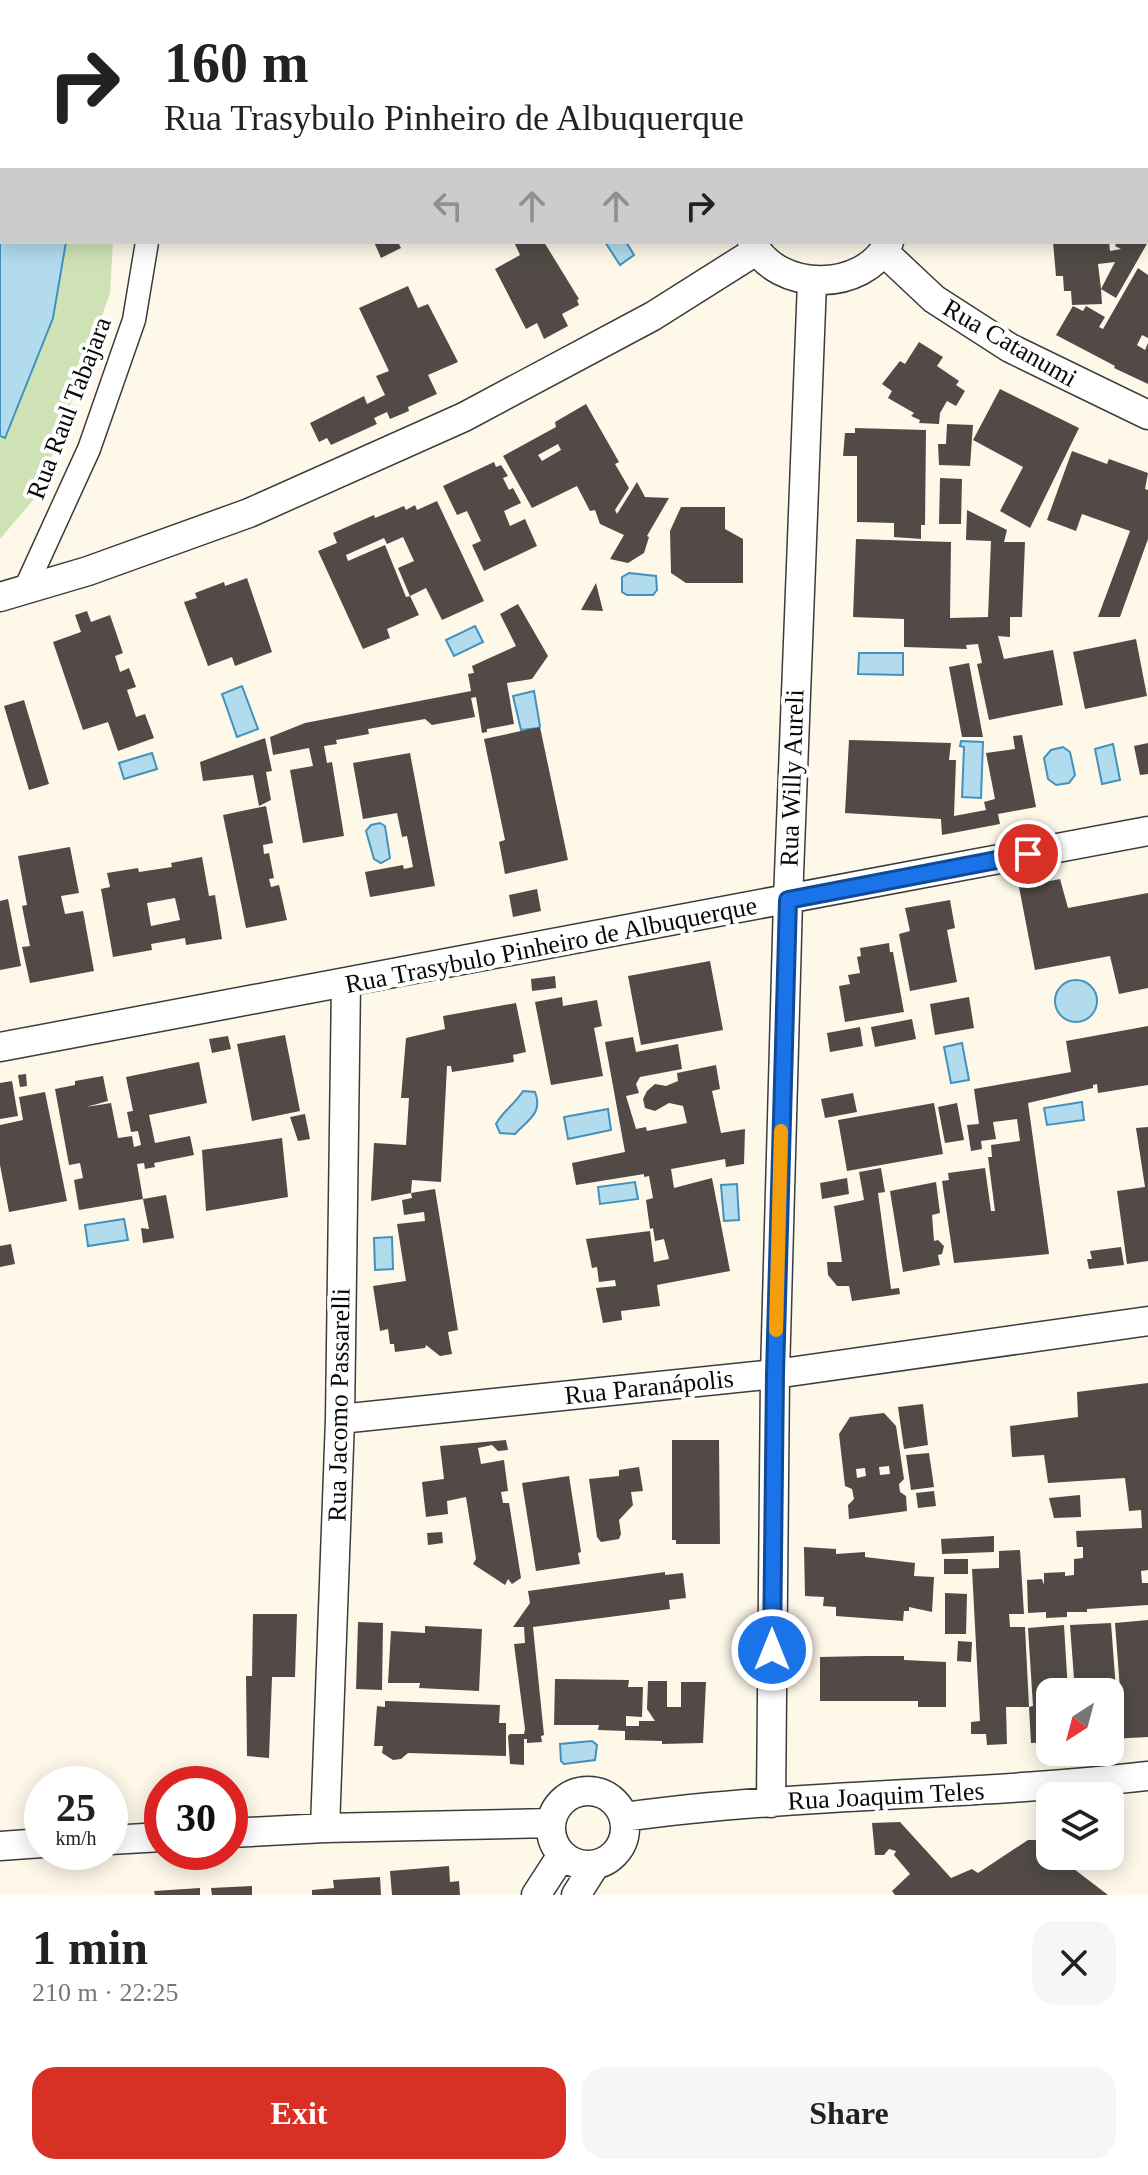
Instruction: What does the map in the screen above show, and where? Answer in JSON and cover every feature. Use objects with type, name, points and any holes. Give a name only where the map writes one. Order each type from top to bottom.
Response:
[{"type":"street","name":"Rua Raul Tabajara","points":[[12,593],[89,449],[134,320],[147,244]]},
{"type":"street","points":[[12,593],[88,571],[249,513],[464,417],[653,316],[754,247],[785,274],[812,282],[856,274],[887,247]]},
{"type":"street","name":"Rua Catanumi","points":[[887,247],[934,299],[1010,348],[1148,415]]},
{"type":"street","name":"Rua Willy Aureli","points":[[771,1803],[775,1374],[788,900],[812,282]]},
{"type":"street","name":"Rua Trasybulo Pinheiro de Albuquerque","points":[[0,1047],[1148,831]]},
{"type":"street","name":"Rua Jacomo Passarelli","points":[[325,1828],[340,1419],[346,983]]},
{"type":"street","name":"Rua Paranápolis","points":[[340,1419],[775,1374],[1148,1321]]},
{"type":"street","name":"Rua Joaquim Teles","points":[[624,1817],[705,1806],[1055,1786],[1148,1776]]},
{"type":"street","points":[[580,1791],[591,1791],[612,1799],[624,1817],[626,1830],[623,1842],[607,1861],[595,1865],[572,1862],[555,1846],[551,1823],[561,1803],[580,1791]]},
{"type":"street","points":[[248,1832],[551,1823]]},
{"type":"street","points":[[0,1846],[24,1844]]},
{"type":"street","points":[[536,1895],[562,1855]]},
{"type":"street","points":[[576,1895],[595,1865]]},
{"type":"green space","points":[[0,244],[113,244],[110,293],[39,493],[0,539]]},
{"type":"water","points":[[0,244],[66,244],[53,318],[5,438],[0,436]]},
{"type":"water","points":[[606,244],[627,244],[634,255],[620,265]]},
{"type":"water","points":[[629,573],[656,576],[657,590],[653,595],[627,595],[622,592],[622,577]]},
{"type":"water","points":[[475,626],[483,642],[454,656],[446,640]]},
{"type":"water","points":[[859,653],[903,653],[903,675],[858,674]]},
{"type":"water","points":[[242,686],[258,729],[237,737],[222,694]]},
{"type":"water","points":[[534,691],[540,726],[521,730],[513,696]]},
{"type":"water","points":[[961,741],[983,742],[981,798],[962,797],[964,747],[960,746]]},
{"type":"water","points":[[1113,744],[1120,780],[1102,784],[1095,749]]},
{"type":"water","points":[[1063,747],[1070,752],[1075,775],[1069,783],[1056,785],[1048,779],[1044,758],[1051,750]]},
{"type":"water","points":[[152,753],[157,769],[124,779],[119,763]]},
{"type":"water","points":[[380,823],[385,826],[390,858],[381,863],[374,859],[366,831],[371,825]]},
{"type":"water","points":[[1076,980],[1091,986],[1097,1001],[1091,1016],[1076,1022],[1061,1016],[1055,1001],[1061,986]]},
{"type":"water","points":[[962,1043],[969,1080],[951,1083],[944,1047]]},
{"type":"water","points":[[523,1091],[535,1092],[536,1111],[515,1134],[500,1133],[496,1124]]},
{"type":"water","points":[[1082,1102],[1084,1120],[1047,1125],[1044,1108]]},
{"type":"water","points":[[608,1109],[611,1130],[568,1139],[564,1117]]},
{"type":"water","points":[[635,1182],[638,1199],[600,1204],[598,1187]]},
{"type":"water","points":[[737,1184],[739,1220],[724,1221],[721,1185]]},
{"type":"water","points":[[124,1219],[128,1240],[88,1246],[85,1225]]},
{"type":"water","points":[[392,1237],[393,1269],[375,1270],[374,1238]]},
{"type":"water","points":[[592,1741],[597,1745],[595,1760],[564,1764],[561,1761],[560,1744]]},
{"type":"building","points":[[375,244],[399,244],[401,248],[381,258]]},
{"type":"building","points":[[515,244],[545,244],[579,299],[579,305],[562,314],[568,326],[544,339],[537,323],[526,329],[495,269],[520,255]]},
{"type":"building","points":[[1053,244],[1109,244],[1110,251],[1121,249],[1116,244],[1147,244],[1116,298],[1101,289],[1102,304],[1072,305],[1071,291],[1064,291],[1063,276],[1056,276]],"holes":[[[1115,262],[1101,289],[1098,264]]]},
{"type":"building","points":[[1138,268],[1148,275],[1148,338],[1142,335],[1137,345],[1145,350],[1148,343],[1148,384],[1056,335],[1073,306],[1083,311],[1086,306],[1105,317],[1099,327],[1103,329]]},
{"type":"building","points":[[408,286],[418,308],[428,304],[458,362],[428,375],[437,394],[408,407],[409,411],[390,419],[387,412],[374,418],[377,424],[331,445],[327,438],[319,442],[310,423],[364,396],[367,404],[385,395],[376,376],[389,371],[359,308]]},
{"type":"building","points":[[919,342],[943,357],[937,366],[959,381],[956,385],[965,391],[956,406],[947,401],[940,413],[939,424],[919,423],[920,420],[911,416],[914,413],[888,398],[892,391],[882,384],[900,361],[905,364]]},
{"type":"building","points":[[1000,389],[1079,428],[1030,528],[1000,511],[1023,467],[973,440]]},
{"type":"building","points":[[586,404],[619,462],[615,464],[629,488],[615,510],[617,514],[637,482],[645,497],[669,498],[647,536],[644,553],[628,563],[610,559],[624,535],[600,524],[595,510],[590,511],[577,486],[532,508],[503,456],[556,427],[555,422]],"holes":[[[558,444],[561,450],[542,461],[538,455]]]},
{"type":"building","points":[[947,424],[973,425],[970,466],[939,465],[938,444],[946,444]]},
{"type":"building","points":[[855,428],[926,430],[925,525],[921,525],[921,539],[894,537],[894,523],[857,522],[857,456],[843,456],[845,433],[855,433]]},
{"type":"building","points":[[1072,451],[1107,464],[1109,459],[1148,473],[1145,489],[1148,490],[1148,539],[1120,617],[1098,617],[1130,531],[1082,514],[1076,531],[1047,520]]},
{"type":"building","points":[[494,462],[496,467],[501,465],[508,476],[503,478],[509,490],[513,488],[521,503],[504,511],[510,526],[525,519],[537,546],[484,571],[472,545],[481,541],[467,511],[457,515],[443,486]]},
{"type":"building","points":[[940,478],[962,479],[961,524],[939,524]]},
{"type":"building","points":[[437,501],[484,601],[442,620],[426,588],[410,596],[419,615],[387,629],[390,638],[363,649],[318,551],[337,543],[333,533],[374,515],[375,518],[404,506],[406,510],[415,505],[417,510]],"holes":[[[403,537],[414,561],[398,568],[410,596],[406,597],[385,545],[348,561],[346,555],[384,538],[387,544]]]},
{"type":"building","points":[[681,507],[725,507],[725,529],[743,539],[743,583],[686,583],[671,573],[670,531]]},
{"type":"building","points":[[967,510],[1007,530],[1004,542],[1025,542],[1022,617],[1010,617],[1010,637],[998,636],[1004,659],[1053,650],[1063,705],[989,720],[977,664],[982,663],[978,644],[966,645],[967,649],[904,647],[904,619],[853,617],[856,539],[951,542],[950,618],[988,617],[991,541],[966,540]]},
{"type":"building","points":[[247,578],[272,652],[235,666],[232,657],[208,666],[184,602],[197,598],[195,593],[224,582],[225,586]]},
{"type":"building","points":[[596,583],[603,611],[581,610]]},
{"type":"building","points":[[518,604],[548,656],[532,679],[507,683],[514,724],[487,729],[482,733],[476,697],[471,698],[475,717],[432,725],[425,719],[368,729],[369,734],[336,740],[337,744],[324,746],[327,763],[332,762],[344,836],[303,843],[290,770],[313,766],[309,748],[273,755],[270,737],[305,723],[471,691],[468,674],[474,673],[472,666],[516,646],[500,614]]},
{"type":"building","points":[[87,611],[91,622],[110,615],[123,653],[115,656],[120,672],[129,668],[136,687],[127,690],[136,717],[145,714],[154,738],[118,751],[108,722],[83,730],[53,642],[81,632],[75,615]]},
{"type":"building","points":[[1136,639],[1147,696],[1085,709],[1073,652]]},
{"type":"building","points":[[969,663],[983,737],[962,737],[949,667]]},
{"type":"building","points":[[24,700],[49,784],[29,790],[4,706]]},
{"type":"building","points":[[540,727],[568,860],[505,874],[499,842],[505,840],[484,739]]},
{"type":"building","points":[[1022,735],[1036,807],[998,814],[1000,824],[942,835],[941,819],[845,813],[849,740],[951,743],[949,760],[956,760],[954,816],[986,810],[984,802],[995,799],[986,753],[1015,749],[1013,736]]},
{"type":"building","points":[[265,738],[272,771],[266,772],[271,800],[259,806],[253,775],[203,781],[200,762]]},
{"type":"building","points":[[1148,743],[1148,774],[1140,775],[1134,746]]},
{"type":"building","points":[[410,753],[435,886],[370,897],[365,872],[403,865],[404,869],[413,867],[407,836],[402,837],[397,813],[363,819],[353,763]]},
{"type":"building","points":[[266,806],[273,843],[263,845],[264,854],[269,853],[274,878],[269,879],[271,887],[279,885],[287,920],[246,928],[223,815]]},
{"type":"building","points":[[70,847],[79,893],[61,896],[65,914],[83,911],[94,971],[30,983],[22,947],[30,946],[22,906],[27,905],[18,856]]},
{"type":"building","points":[[202,857],[209,896],[215,895],[222,939],[186,945],[185,938],[151,944],[152,950],[113,957],[101,889],[110,887],[107,873],[172,867],[171,863]],"holes":[[[175,898],[180,920],[151,926],[147,903]]]},
{"type":"building","points":[[1060,879],[1068,908],[1148,893],[1148,988],[1119,994],[1110,956],[1035,970],[1019,887]]},
{"type":"building","points":[[537,889],[541,911],[513,917],[509,895]]},
{"type":"building","points":[[8,899],[21,966],[0,970],[0,901]]},
{"type":"building","points":[[950,900],[955,928],[947,930],[957,982],[910,991],[899,934],[910,931],[905,908]]},
{"type":"building","points":[[889,943],[904,1012],[845,1022],[839,986],[850,984],[848,975],[860,973],[857,957],[861,956],[860,948]]},
{"type":"building","points":[[710,961],[723,1030],[641,1045],[628,976]]},
{"type":"building","points":[[555,976],[556,988],[532,991],[531,979]]},
{"type":"building","points":[[562,997],[563,1006],[597,1000],[602,1026],[594,1028],[603,1076],[551,1085],[535,1002]]},
{"type":"building","points":[[969,997],[974,1028],[935,1035],[930,1004]]},
{"type":"building","points":[[516,1003],[526,1052],[513,1055],[514,1062],[452,1072],[451,1066],[447,1066],[441,1182],[412,1180],[411,1193],[371,1201],[374,1143],[406,1145],[409,1098],[401,1098],[406,1038],[445,1029],[443,1016]]},
{"type":"building","points":[[912,1019],[916,1039],[875,1047],[871,1027]]},
{"type":"building","points":[[1148,1026],[1148,1085],[1098,1093],[1097,1084],[1093,1088],[1028,1103],[1049,1254],[954,1263],[942,1181],[949,1180],[948,1173],[985,1168],[991,1211],[995,1211],[988,1157],[992,1157],[991,1145],[1020,1141],[1017,1119],[993,1122],[996,1139],[981,1141],[982,1149],[971,1151],[967,1125],[979,1124],[974,1089],[1071,1072],[1066,1041]]},
{"type":"building","points":[[860,1027],[863,1046],[830,1052],[827,1033]]},
{"type":"building","points":[[285,1035],[300,1111],[252,1121],[237,1044]]},
{"type":"building","points":[[228,1036],[231,1049],[212,1053],[209,1039]]},
{"type":"building","points":[[633,1037],[636,1052],[678,1044],[682,1069],[640,1077],[636,1084],[639,1093],[626,1096],[636,1129],[646,1127],[647,1131],[687,1123],[683,1106],[669,1103],[655,1111],[645,1108],[643,1099],[647,1091],[655,1084],[666,1086],[678,1081],[677,1073],[716,1065],[720,1089],[712,1091],[721,1133],[745,1129],[744,1164],[726,1167],[725,1159],[671,1169],[674,1188],[712,1178],[730,1271],[657,1285],[660,1306],[621,1311],[622,1320],[603,1323],[596,1288],[616,1286],[615,1280],[599,1282],[597,1267],[592,1268],[586,1239],[650,1231],[654,1262],[669,1259],[664,1239],[655,1241],[653,1228],[650,1229],[646,1200],[653,1198],[649,1176],[644,1177],[644,1174],[576,1185],[572,1163],[625,1152],[605,1042]]},
{"type":"building","points":[[199,1062],[207,1103],[149,1115],[155,1143],[190,1136],[194,1155],[154,1163],[155,1167],[145,1169],[144,1163],[137,1164],[143,1199],[79,1210],[74,1180],[83,1178],[80,1163],[69,1165],[55,1089],[75,1085],[75,1081],[103,1076],[108,1101],[86,1107],[111,1103],[118,1138],[132,1136],[134,1147],[141,1145],[138,1131],[131,1132],[127,1112],[133,1111],[126,1077]]},
{"type":"building","points":[[26,1074],[27,1086],[20,1087],[18,1075]]},
{"type":"building","points":[[12,1081],[18,1116],[0,1119],[0,1083]]},
{"type":"building","points":[[45,1092],[67,1201],[9,1212],[0,1165],[0,1125],[23,1120],[19,1097]]},
{"type":"building","points":[[853,1093],[857,1112],[825,1118],[821,1099]]},
{"type":"building","points":[[934,1103],[943,1154],[847,1171],[838,1120]]},
{"type":"building","points":[[957,1103],[964,1140],[945,1143],[938,1107]]},
{"type":"building","points":[[305,1114],[310,1139],[298,1141],[290,1117]]},
{"type":"building","points":[[1148,1127],[1148,1261],[1127,1264],[1117,1191],[1145,1187],[1136,1128]]},
{"type":"building","points":[[282,1138],[288,1197],[206,1211],[202,1150]]},
{"type":"building","points":[[881,1168],[885,1192],[878,1193],[891,1289],[899,1288],[900,1294],[852,1301],[849,1286],[837,1286],[828,1275],[827,1262],[842,1262],[834,1206],[864,1200],[859,1172]]},
{"type":"building","points":[[847,1178],[849,1194],[822,1199],[820,1183]]},
{"type":"building","points":[[936,1182],[940,1213],[932,1215],[934,1241],[938,1240],[944,1246],[942,1254],[938,1255],[940,1265],[903,1272],[890,1191]]},
{"type":"building","points":[[435,1189],[458,1330],[448,1332],[452,1354],[440,1356],[426,1345],[425,1348],[395,1352],[394,1344],[390,1344],[388,1329],[380,1331],[373,1286],[406,1281],[397,1224],[425,1221],[424,1212],[404,1215],[402,1200],[412,1198],[411,1193]]},
{"type":"building","points":[[166,1195],[174,1238],[143,1243],[141,1228],[149,1229],[143,1199]]},
{"type":"building","points":[[11,1244],[15,1264],[0,1267],[0,1246]]},
{"type":"building","points":[[1121,1247],[1124,1265],[1089,1269],[1087,1259],[1092,1259],[1090,1251]]},
{"type":"building","points":[[1148,1383],[1148,1570],[1141,1571],[1142,1583],[1148,1583],[1148,1605],[1087,1609],[1087,1612],[1067,1612],[1067,1617],[1046,1618],[1046,1612],[1028,1613],[1027,1580],[1042,1579],[1044,1585],[1044,1573],[1074,1575],[1074,1559],[1083,1558],[1083,1547],[1077,1547],[1076,1531],[1142,1528],[1141,1510],[1129,1511],[1125,1478],[1048,1483],[1044,1455],[1012,1457],[1010,1426],[1078,1417],[1077,1392]]},
{"type":"building","points":[[923,1404],[928,1445],[904,1449],[898,1407]]},
{"type":"building","points":[[884,1413],[896,1426],[904,1479],[899,1484],[900,1492],[906,1496],[907,1511],[849,1519],[848,1505],[854,1499],[852,1489],[845,1486],[839,1434],[850,1417]],"holes":[[[889,1466],[890,1474],[880,1475],[879,1467]],[[865,1468],[866,1476],[857,1478],[856,1469]]]},
{"type":"building","points":[[506,1440],[508,1450],[498,1451],[492,1445],[478,1448],[481,1464],[504,1460],[508,1491],[501,1492],[503,1503],[509,1503],[521,1578],[512,1584],[508,1579],[505,1585],[473,1564],[476,1559],[466,1497],[447,1501],[448,1514],[426,1517],[422,1482],[444,1479],[440,1446]]},
{"type":"building","points":[[672,1440],[719,1440],[720,1544],[676,1544],[676,1540],[672,1540]]},
{"type":"building","points":[[929,1453],[934,1487],[911,1490],[906,1455]]},
{"type":"building","points":[[639,1467],[643,1491],[631,1492],[633,1505],[619,1520],[619,1539],[601,1542],[597,1537],[589,1479],[619,1476],[619,1470]]},
{"type":"building","points":[[569,1476],[581,1552],[578,1553],[580,1564],[536,1571],[522,1483]]},
{"type":"building","points":[[934,1491],[936,1506],[918,1508],[916,1493]]},
{"type":"building","points":[[1080,1495],[1081,1517],[1054,1518],[1049,1498]]},
{"type":"building","points":[[442,1532],[443,1543],[428,1545],[427,1533]]},
{"type":"building","points":[[994,1536],[994,1552],[942,1554],[941,1539]]},
{"type":"building","points":[[804,1547],[836,1549],[836,1554],[865,1552],[865,1557],[915,1563],[914,1576],[934,1577],[932,1612],[909,1607],[909,1611],[904,1611],[903,1621],[836,1616],[836,1607],[823,1606],[824,1597],[805,1596]]},
{"type":"building","points":[[1020,1550],[1024,1614],[1009,1614],[1010,1627],[1025,1627],[1029,1707],[1006,1707],[1007,1744],[987,1745],[986,1734],[971,1734],[971,1722],[980,1721],[972,1569],[999,1568],[999,1551]]},
{"type":"building","points":[[944,1559],[968,1559],[968,1574],[944,1574]]},
{"type":"building","points":[[665,1572],[665,1575],[683,1573],[686,1598],[669,1600],[670,1609],[533,1627],[544,1735],[541,1736],[542,1742],[527,1743],[524,1739],[524,1765],[510,1764],[508,1736],[524,1734],[525,1729],[514,1644],[525,1643],[524,1627],[513,1627],[530,1603],[528,1591]]},
{"type":"building","points":[[945,1593],[967,1594],[966,1634],[945,1634]]},
{"type":"building","points":[[253,1614],[297,1614],[295,1677],[272,1677],[269,1758],[247,1756],[246,1676],[252,1676]]},
{"type":"building","points":[[1148,1620],[1148,1737],[1124,1738],[1124,1678],[1119,1678],[1115,1623]]},
{"type":"building","points":[[358,1622],[383,1623],[382,1690],[356,1689]]},
{"type":"building","points":[[1111,1623],[1115,1678],[1074,1678],[1070,1625]]},
{"type":"building","points":[[1064,1625],[1067,1678],[1036,1678],[1036,1743],[1031,1743],[1029,1707],[1033,1706],[1028,1628]]},
{"type":"building","points":[[425,1626],[482,1629],[479,1691],[419,1688],[420,1683],[388,1683],[391,1631],[425,1633]]},
{"type":"building","points":[[958,1641],[972,1642],[971,1662],[957,1661]]},
{"type":"building","points":[[904,1656],[904,1660],[946,1662],[946,1707],[918,1707],[918,1701],[820,1701],[820,1657]]},
{"type":"building","points":[[555,1679],[629,1680],[628,1687],[643,1687],[642,1717],[626,1716],[626,1726],[639,1726],[639,1721],[655,1721],[647,1709],[648,1681],[667,1681],[667,1707],[681,1707],[681,1682],[706,1682],[703,1743],[662,1744],[662,1741],[625,1740],[625,1731],[598,1730],[599,1725],[554,1725]]},
{"type":"building","points":[[385,1701],[500,1705],[499,1723],[506,1723],[506,1756],[408,1753],[401,1759],[393,1760],[382,1753],[383,1746],[374,1746],[377,1706],[385,1707]]},
{"type":"building","points":[[900,1822],[951,1878],[972,1869],[978,1873],[1028,1840],[1036,1840],[1036,1870],[1075,1870],[1108,1895],[895,1895],[892,1891],[910,1874],[894,1855],[896,1851],[889,1849],[884,1855],[875,1855],[872,1823]]},
{"type":"building","points":[[449,1866],[450,1882],[459,1881],[460,1895],[392,1895],[390,1871]]},
{"type":"building","points":[[380,1877],[381,1895],[312,1895],[312,1890],[334,1888],[333,1880]]},
{"type":"building","points":[[252,1886],[252,1895],[212,1895],[211,1888]]},
{"type":"building","points":[[200,1888],[200,1895],[155,1895],[154,1891]]},
{"type":"slow traffic","points":[[776,1330],[781,1131]]},
{"type":"route","points":[[772,1650],[775,1374],[788,900],[1028,854]]}]
